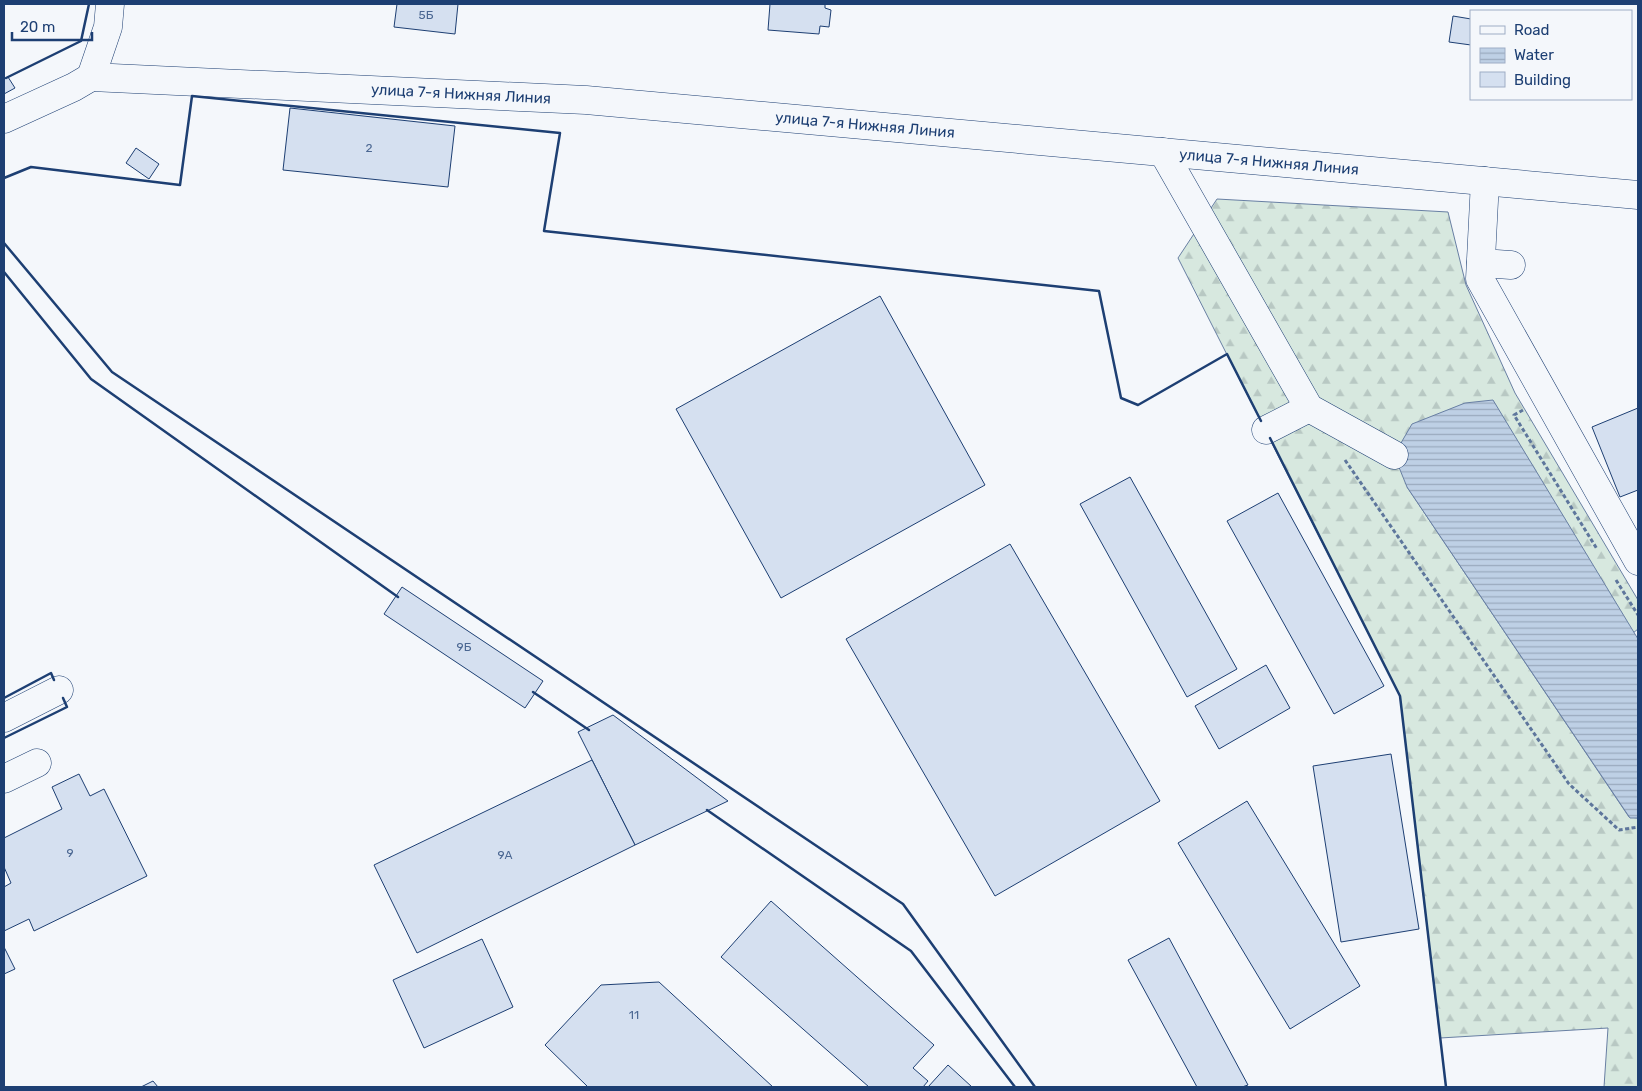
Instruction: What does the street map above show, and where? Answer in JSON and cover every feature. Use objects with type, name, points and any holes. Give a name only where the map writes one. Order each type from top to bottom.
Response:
[{"type":"street","points":[[4,118],[74,87],[91,77],[108,27],[110,4]]},
{"type":"street","name":"улица 7-я Нижняя Линия","points":[[91,77],[586,100],[1638,195]]},
{"type":"street","points":[[1163,152],[1309,408],[1394,455]]},
{"type":"street","points":[[1485,181],[1480,279],[1638,561]]},
{"type":"street","points":[[1481,263],[1511,265]]},
{"type":"street","points":[[1266,430],[1309,408]]},
{"type":"street","points":[[4,718],[59,690]]},
{"type":"street","points":[[4,779],[37,763]]},
{"type":"path","points":[[1343,457],[1570,784],[1619,830],[1638,827]]},
{"type":"green space","points":[[1217,199],[1448,212],[1466,285],[1515,393],[1638,600],[1638,629],[1633,633],[1493,401],[1407,487],[1629,817],[1638,818],[1638,1087],[1604,1087],[1608,1028],[1440,1038],[1400,696],[1178,258]]},
{"type":"water","points":[[1493,400],[1638,639],[1638,818],[1630,818],[1407,487],[1394,455],[1412,424],[1465,403]]},
{"type":"building","points":[[397,4],[458,4],[455,34],[394,27]]},
{"type":"building","points":[[770,4],[825,4],[825,8],[831,10],[829,27],[820,26],[819,34],[768,30]]},
{"type":"building","points":[[1453,16],[1470,19],[1470,45],[1449,42]]},
{"type":"building","points":[[8,77],[15,88],[4,94],[4,79]]},
{"type":"building","points":[[290,108],[455,126],[448,187],[283,170]]},
{"type":"building","points":[[136,148],[159,164],[149,179],[126,163]]},
{"type":"building","points":[[880,296],[985,485],[781,598],[676,409]]},
{"type":"building","points":[[1638,408],[1638,490],[1620,497],[1592,427]]},
{"type":"building","points":[[1130,477],[1237,669],[1187,697],[1080,504]]},
{"type":"building","points":[[1278,493],[1384,686],[1334,714],[1227,521]]},
{"type":"building","points":[[1010,544],[1160,801],[995,896],[846,639]]},
{"type":"building","points":[[402,587],[543,681],[525,708],[384,614]]},
{"type":"building","points":[[1266,665],[1290,708],[1219,749],[1195,706]]},
{"type":"building","points":[[613,715],[728,801],[635,845],[578,732]]},
{"type":"building","points":[[1391,754],[1419,929],[1341,942],[1313,766]]},
{"type":"building","points":[[592,760],[635,845],[417,953],[374,865]]},
{"type":"building","points":[[79,774],[90,796],[104,789],[147,876],[34,931],[29,919],[4,931],[4,887],[11,883],[4,867],[4,838],[62,809],[52,787]]},
{"type":"building","points":[[1247,801],[1360,986],[1290,1029],[1178,843]]},
{"type":"building","points":[[771,901],[934,1045],[913,1068],[928,1081],[923,1087],[869,1087],[721,957]]},
{"type":"building","points":[[1169,938],[1248,1085],[1242,1087],[1197,1087],[1128,960]]},
{"type":"building","points":[[482,939],[513,1007],[424,1048],[393,980]]},
{"type":"building","points":[[4,947],[15,969],[4,974]]},
{"type":"building","points":[[659,982],[773,1087],[588,1087],[545,1045],[601,985]]},
{"type":"building","points":[[948,1065],[972,1087],[928,1087]]},
{"type":"building","points":[[153,1081],[158,1087],[141,1087]]},
{"type":"wall","points":[[6,78],[81,41],[89,4]]},
{"type":"wall","points":[[4,178],[31,167],[180,185],[192,96],[560,133],[544,231],[1099,291],[1121,398],[1138,405],[1227,354],[1261,421]]},
{"type":"wall","points":[[4,243],[112,372],[903,904],[1035,1087]]},
{"type":"wall","points":[[4,272],[91,379],[398,597]]},
{"type":"wall","points":[[1270,438],[1400,696],[1446,1087]]},
{"type":"wall","points":[[4,698],[51,673],[54,680]]},
{"type":"wall","points":[[533,692],[589,730]]},
{"type":"wall","points":[[4,738],[67,707],[63,698]]},
{"type":"wall","points":[[707,810],[911,951],[1015,1087]]}]
